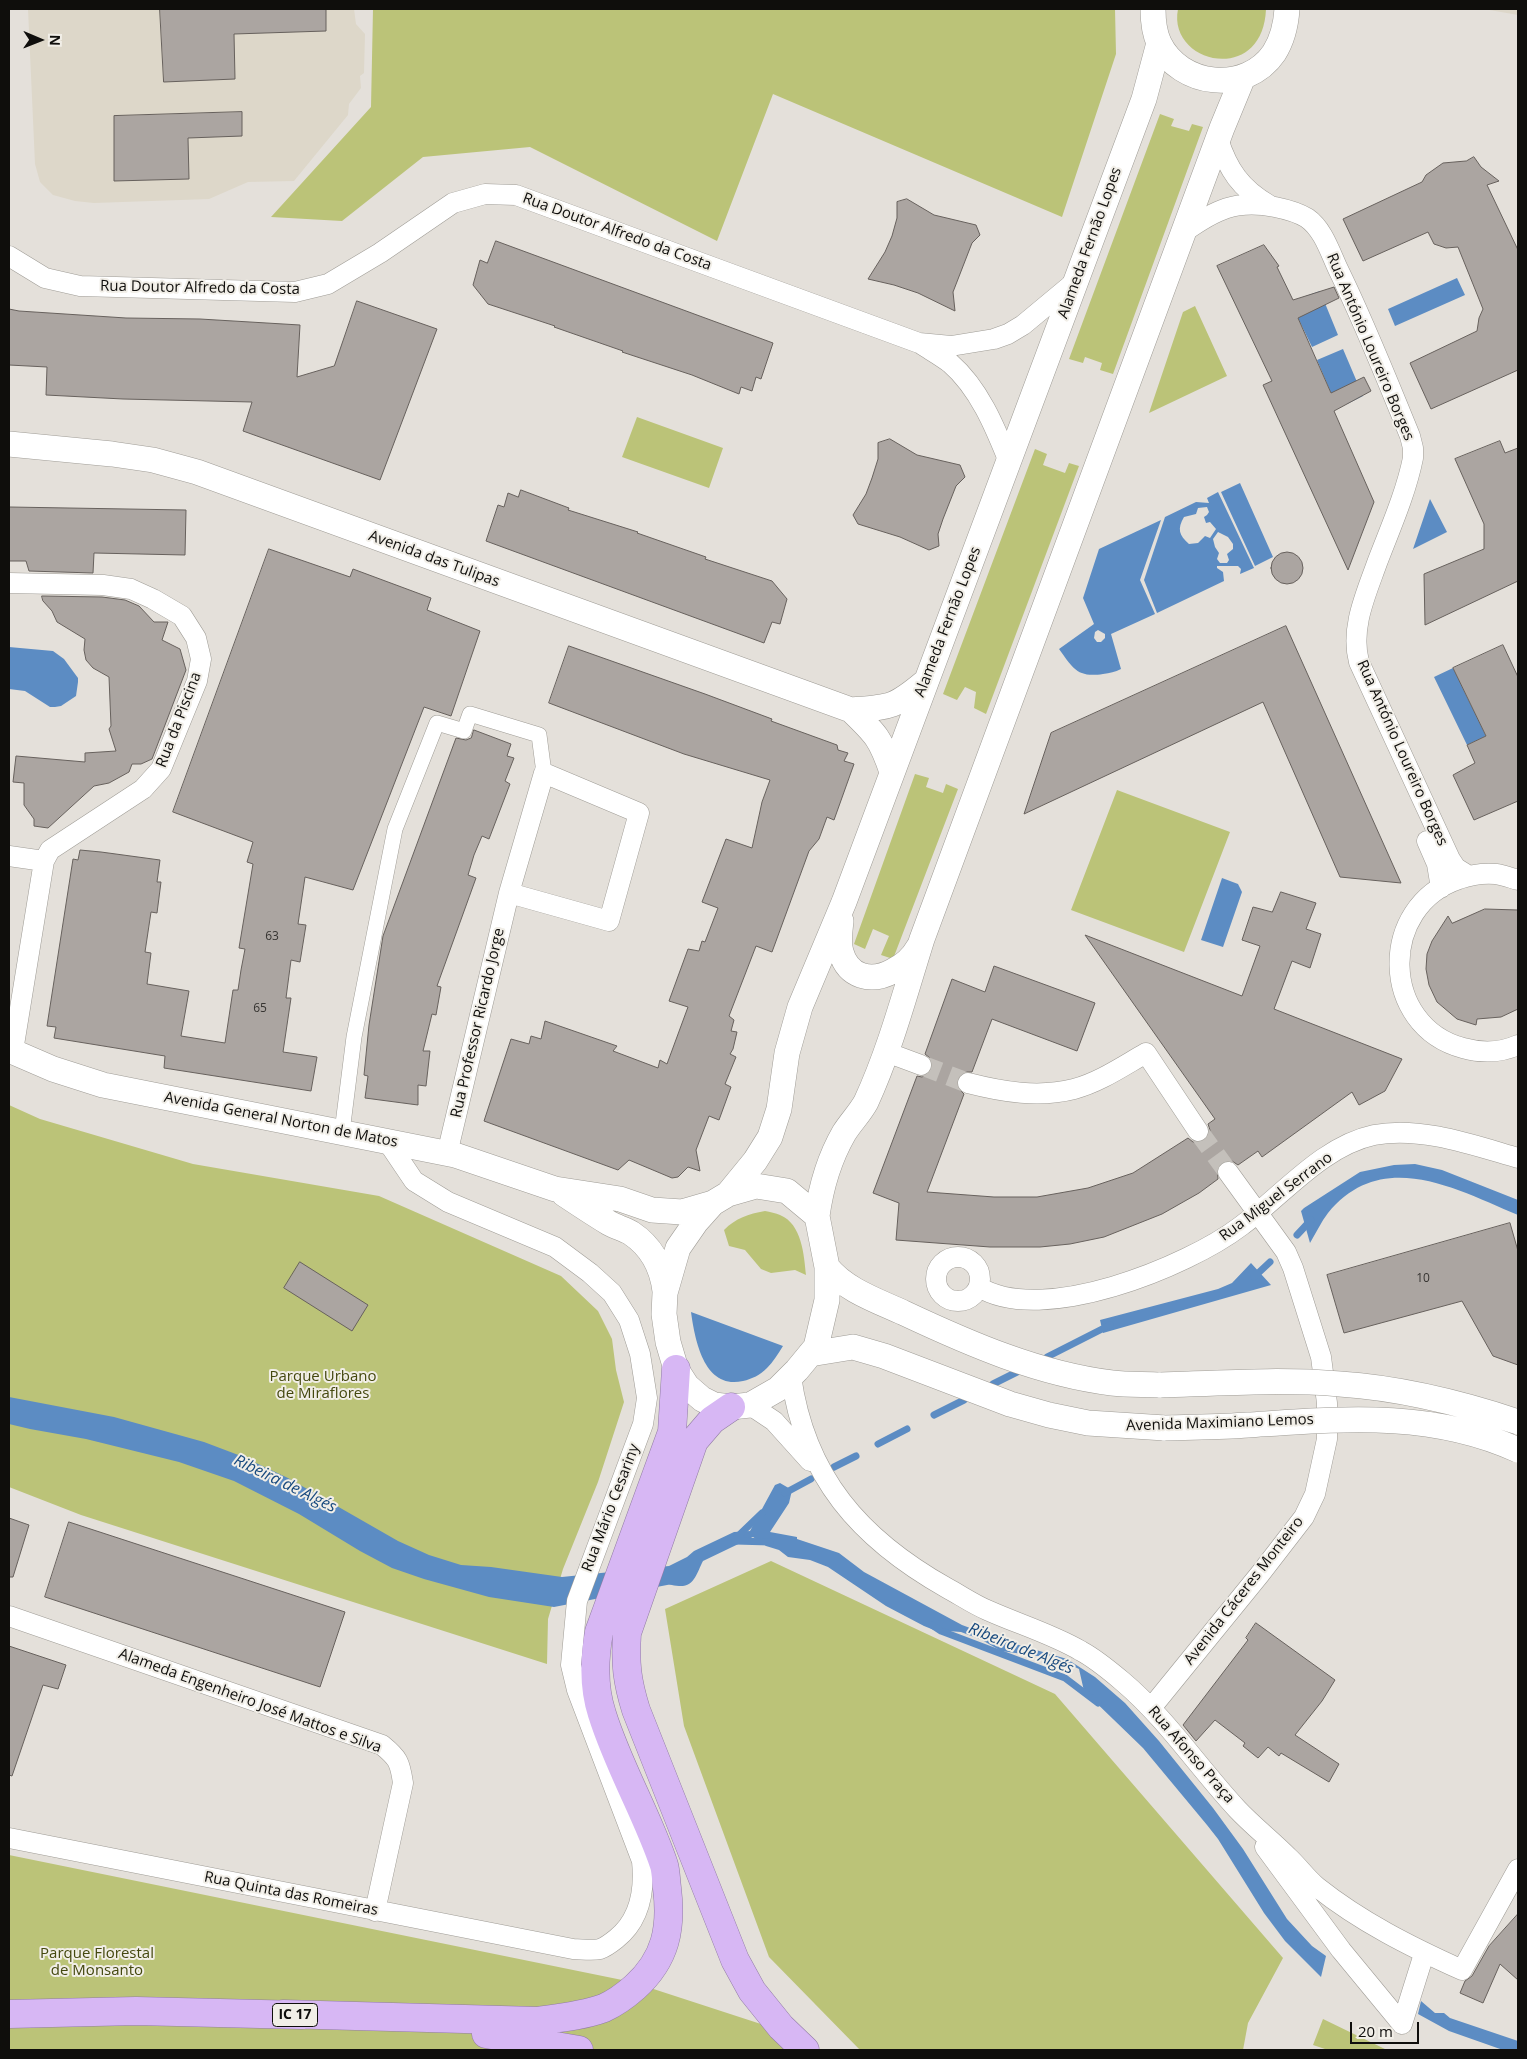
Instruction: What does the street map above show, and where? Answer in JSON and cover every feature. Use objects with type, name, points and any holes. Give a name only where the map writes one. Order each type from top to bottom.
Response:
[{"type":"highway","points":[[283,2014],[537,2021],[574,2016],[605,2008],[625,1996],[647,1977],[660,1957],[668,1930],[669,1902],[664,1867],[602,1714],[595,1684],[595,1656],[599,1632],[672,1432],[676,1369]]},
{"type":"highway","points":[[741,1406],[712,1420],[694,1441],[627,1633],[625,1661],[636,1710],[734,1960],[752,1991],[781,2027],[805,2050]]},
{"type":"highway","name":"IC 17","points":[[9,2014],[136,2011],[283,2014],[457,2030],[578,2050]]},
{"type":"street","points":[[1153,9],[1154,26],[1159,43],[1170,59],[1186,72],[1204,79],[1224,81],[1243,77],[1260,67],[1274,53],[1283,35],[1286,9]]},
{"type":"street","name":"Alameda Fernão Lopes","points":[[665,1293],[678,1248],[687,1234],[755,1161],[770,1137],[779,1109],[787,1053],[793,1029],[844,902],[1144,99],[1159,43]]},
{"type":"street","points":[[665,1293],[664,1314],[668,1342],[676,1369],[687,1386],[714,1405],[741,1406],[778,1389],[816,1347],[827,1300],[827,1267],[817,1216],[824,1178],[844,1133],[865,1103],[886,1052],[922,939],[1218,139],[1243,77]]},
{"type":"street","points":[[1218,139],[1225,159],[1245,188],[1271,206]]},
{"type":"street","name":"Rua Doutor Alfredo da Costa","points":[[9,256],[45,278],[80,286],[295,292],[328,284],[380,253],[454,203],[485,194],[516,195],[919,343],[951,346],[987,340],[1008,334],[1023,325],[1076,281]]},
{"type":"street","name":"Rua António Loureiro Borges","points":[[1184,232],[1202,219],[1226,208],[1241,204],[1254,203],[1271,206],[1307,219],[1320,231],[1365,328],[1413,448],[1411,467],[1362,605],[1355,635],[1356,651],[1359,662],[1450,859],[1456,868],[1469,876]]},
{"type":"street","points":[[919,343],[950,363],[974,392],[996,430],[1009,462]]},
{"type":"street","name":"Avenida das Tulipas","points":[[16,443],[153,460],[197,472],[851,710],[875,732],[883,745],[892,772]]},
{"type":"street","name":"Rua da Piscina","points":[[9,584],[103,584],[131,589],[154,599],[182,616],[196,638],[201,659],[197,681],[161,769],[143,790],[50,850],[44,861]]},
{"type":"street","points":[[1362,605],[1349,628],[1346,659],[1437,864],[1441,888]]},
{"type":"street","name":"Avenida das Tulipas","points":[[851,710],[882,708],[894,705],[904,700],[925,682]]},
{"type":"street","points":[[342,1132],[354,1037],[395,829],[437,723],[464,731],[470,714],[539,735],[544,774],[639,813],[609,921],[509,893]]},
{"type":"street","name":"Rua Professor Ricardo Jorge","points":[[447,1154],[509,893],[544,774]]},
{"type":"street","points":[[9,856],[44,861],[11,1051]]},
{"type":"street","points":[[1518,880],[1495,874],[1469,876],[1448,883],[1425,899],[1407,922],[1399,950],[1399,979],[1409,1006],[1426,1029],[1450,1045],[1478,1052],[1507,1050],[1518,1045]]},
{"type":"street","points":[[844,902],[840,950],[846,963],[854,972],[864,977],[882,976],[900,968],[914,956],[922,939]]},
{"type":"street","name":"Avenida General Norton de Matos","points":[[11,1051],[53,1069],[103,1085],[447,1154],[555,1189],[620,1199],[665,1212],[682,1212],[756,1186],[787,1191],[817,1216]]},
{"type":"street","points":[[886,1052],[921,1065]]},
{"type":"street","points":[[968,1083],[1017,1093],[1055,1093],[1075,1089],[1094,1081],[1146,1053],[1198,1131]]},
{"type":"street","name":"Rua Miguel Serrano","points":[[979,1287],[989,1293],[1024,1299],[1044,1298],[1085,1294],[1146,1277],[1192,1257],[1218,1242],[1257,1213],[1306,1171],[1353,1141],[1374,1135],[1392,1133],[1428,1134],[1518,1158]]},
{"type":"street","name":"Rua Mário Cesariny","points":[[387,1141],[414,1181],[448,1202],[555,1247],[590,1273],[612,1293],[629,1320],[640,1354],[647,1398],[643,1424],[576,1602],[571,1665],[576,1690],[636,1843],[642,1862],[644,1881],[635,1918],[624,1932],[607,1946],[598,1950],[573,1949]]},
{"type":"street","name":"Avenida Cáceres Monteiro","points":[[1151,1708],[1304,1517],[1315,1494],[1328,1439],[1327,1402],[1321,1357],[1290,1260],[1228,1172]]},
{"type":"street","name":"Avenida General Norton de Matos","points":[[555,1189],[611,1225],[630,1232],[645,1245],[657,1259],[663,1275],[665,1293]]},
{"type":"street","points":[[827,1267],[849,1286],[876,1300],[994,1353],[1076,1377],[1113,1383],[1161,1385],[1270,1382],[1341,1384],[1410,1393],[1491,1413],[1518,1422]]},
{"type":"street","name":"Avenida Maximiano Lemos","points":[[810,1354],[853,1347],[884,1356],[1010,1404],[1088,1423],[1165,1428],[1344,1419],[1406,1420],[1456,1430],[1518,1450]]},
{"type":"street","name":"Rua Afonso Praça","points":[[791,1376],[802,1430],[826,1479],[837,1496],[865,1529],[887,1550],[924,1575],[985,1610],[1079,1649],[1099,1662],[1124,1682],[1151,1708],[1237,1809],[1315,1885],[1384,1933],[1424,1954],[1462,1970],[1518,1869]]},
{"type":"street","name":"Rua Afonso Praça","points":[[741,1406],[774,1421],[826,1479]]},
{"type":"street","name":"Alameda Engenheiro José Mattos e Silva","points":[[9,1616],[382,1745],[395,1756],[401,1769],[403,1783],[375,1911]]},
{"type":"street","points":[[1237,1809],[1341,1950],[1402,2024],[1424,1954]]},
{"type":"street","name":"Rua Quinta das Romeiras","points":[[9,1838],[573,1949]]},
{"type":"shaded area","points":[[28,9],[354,9],[356,24],[365,34],[364,73],[360,76],[361,88],[349,104],[348,115],[294,181],[248,182],[209,199],[94,203],[75,201],[53,195],[40,182],[35,164]]},
{"type":"shaded area","points":[[1484,9],[1518,9],[1518,15]]},
{"type":"green space","points":[[373,9],[1115,9],[1116,54],[1062,217],[773,94],[717,241],[530,147],[423,157],[342,221],[271,217],[371,107]]},
{"type":"green space","points":[[1178,9],[1266,9],[1261,33],[1249,49],[1234,57],[1217,58],[1200,53],[1187,43],[1178,28]]},
{"type":"green space","points":[[1160,114],[1174,119],[1171,126],[1189,131],[1192,124],[1203,127],[1113,374],[1100,370],[1102,363],[1085,357],[1083,363],[1069,359]]},
{"type":"green space","points":[[1195,306],[1227,376],[1149,413],[1183,312]]},
{"type":"green space","points":[[637,417],[723,448],[709,488],[622,457]]},
{"type":"green space","points":[[1035,449],[1047,454],[1043,465],[1065,473],[1069,463],[1079,466],[986,714],[974,708],[976,692],[965,687],[957,700],[943,694]]},
{"type":"green space","points":[[915,774],[929,778],[926,787],[943,793],[946,784],[958,789],[893,959],[881,955],[889,936],[873,929],[865,949],[854,944]]},
{"type":"green space","points":[[1117,790],[1230,832],[1184,952],[1071,910]]},
{"type":"green space","name":"Parque Urbano de Miraflores","points":[[9,1105],[40,1119],[193,1164],[379,1196],[561,1276],[598,1311],[612,1339],[616,1370],[624,1402],[598,1482],[563,1569],[548,1619],[547,1664],[81,1515],[9,1487]]},
{"type":"green space","points":[[765,1211],[780,1215],[793,1225],[801,1241],[806,1275],[795,1270],[771,1273],[761,1269],[745,1250],[729,1246],[724,1230],[733,1222],[743,1217]]},
{"type":"green space","points":[[771,1561],[1055,1694],[1283,1958],[1248,2023],[1243,2050],[860,2050],[769,1957],[684,1726],[665,1609]]},
{"type":"green space","name":"Parque Florestal de Monsanto","points":[[9,1855],[632,1982],[767,2026],[792,2050],[9,2050]]},
{"type":"green space","points":[[1323,2019],[1387,2050],[1328,2050],[1313,2045]]},
{"type":"water","points":[[1457,278],[1465,295],[1395,326],[1388,309]]},
{"type":"water","points":[[1320,291],[1338,335],[1312,347],[1298,318],[1306,296]]},
{"type":"water","points":[[1343,349],[1363,396],[1347,404],[1331,393],[1317,360]]},
{"type":"water","points":[[1240,483],[1273,557],[1255,566],[1221,492]]},
{"type":"water","points":[[1218,492],[1254,568],[1240,574],[1241,569],[1238,566],[1217,566],[1223,572],[1224,581],[1157,613],[1144,580],[1165,517],[1196,502],[1209,503],[1207,498]],"holes":[[[1207,507],[1209,512],[1204,517],[1206,523],[1210,522],[1216,529],[1210,538],[1205,536],[1198,543],[1189,544],[1180,532],[1182,521],[1184,517],[1196,514],[1198,508]],[[1218,532],[1228,537],[1233,544],[1233,549],[1227,554],[1229,560],[1227,563],[1220,563],[1217,559],[1219,553],[1213,539]]]},
{"type":"water","points":[[1430,499],[1447,532],[1413,549]]},
{"type":"water","points":[[1161,520],[1140,580],[1155,614],[1111,634],[1121,669],[1106,674],[1094,675],[1081,673],[1076,670],[1059,649],[1094,624],[1083,598],[1099,549]],"holes":[[[1098,630],[1105,634],[1105,638],[1101,642],[1097,642],[1094,638],[1095,632]]]},
{"type":"water","points":[[9,647],[53,651],[64,659],[78,678],[76,696],[61,706],[50,707],[25,691],[9,689]]},
{"type":"water","points":[[1453,668],[1486,736],[1467,745],[1434,677]]},
{"type":"water","points":[[1222,878],[1238,884],[1242,892],[1223,947],[1201,940]]},
{"type":"water","points":[[1415,1164],[1442,1170],[1518,1200],[1518,1215],[1470,1194],[1445,1186],[1420,1180],[1395,1178],[1372,1182],[1349,1193],[1328,1213],[1310,1243],[1301,1211],[1304,1208],[1360,1172],[1394,1165]]},
{"type":"water","points":[[1251,1263],[1271,1285],[1103,1333],[1100,1320],[1218,1289],[1232,1283]]},
{"type":"water","points":[[691,1312],[783,1346],[762,1373],[750,1379],[730,1382],[719,1378],[710,1371],[699,1349]]},
{"type":"water","points":[[9,1397],[114,1417],[204,1442],[241,1456],[288,1478],[398,1541],[429,1555],[461,1565],[491,1567],[562,1577],[669,1566],[687,1557],[694,1551],[734,1532],[750,1531],[775,1485],[780,1483],[792,1490],[789,1503],[770,1532],[797,1537],[797,1539],[839,1553],[864,1572],[962,1625],[1005,1641],[1067,1659],[1095,1677],[1125,1703],[1159,1741],[1213,1808],[1243,1849],[1287,1919],[1312,1946],[1326,1956],[1321,1977],[1285,1941],[1264,1913],[1218,1839],[1207,1825],[1143,1748],[1084,1691],[1079,1669],[1059,1659],[1001,1651],[982,1640],[961,1632],[934,1630],[886,1606],[828,1567],[810,1560],[788,1557],[779,1550],[766,1546],[753,1537],[703,1561],[695,1578],[684,1586],[667,1585],[554,1607],[489,1597],[392,1568],[299,1514],[234,1481],[179,1462],[86,1439],[9,1424]]},
{"type":"water","points":[[1421,2001],[1435,2013],[1444,2013],[1450,2018],[1518,2041],[1518,2050],[1503,2050],[1449,2031],[1418,2014]]},
{"type":"building","points":[[160,9],[326,9],[326,31],[234,34],[235,79],[164,82]]},
{"type":"building","points":[[242,112],[242,136],[188,138],[189,179],[114,181],[114,116]]},
{"type":"building","points":[[1474,157],[1481,167],[1499,181],[1487,185],[1518,250],[1518,370],[1431,409],[1410,363],[1477,331],[1483,309],[1458,247],[1446,248],[1434,244],[1428,232],[1363,261],[1343,219],[1422,182],[1426,175],[1443,163],[1466,161]]},
{"type":"building","points":[[907,199],[934,215],[976,225],[980,235],[972,243],[953,292],[955,311],[918,293],[868,279],[885,252],[892,236],[897,218],[897,202]]},
{"type":"building","points":[[496,241],[773,343],[761,379],[756,377],[752,391],[741,387],[739,394],[692,375],[488,304],[473,285],[480,260],[487,263]]},
{"type":"building","points":[[1264,245],[1279,266],[1277,267],[1293,300],[1334,287],[1339,298],[1298,318],[1331,393],[1364,377],[1371,391],[1334,411],[1374,502],[1348,570],[1263,385],[1272,381],[1217,266]]},
{"type":"building","points":[[357,301],[437,329],[380,480],[243,431],[252,402],[46,395],[47,367],[9,365],[9,309],[126,318],[200,319],[300,325],[297,377],[334,366]]},
{"type":"building","points":[[890,439],[917,455],[960,465],[965,477],[956,486],[943,519],[938,534],[939,546],[929,550],[900,537],[858,524],[853,515],[866,494],[872,478],[878,459],[878,443]]},
{"type":"building","points":[[1500,441],[1505,453],[1518,448],[1518,581],[1425,625],[1424,574],[1484,549],[1484,524],[1455,459]]},
{"type":"building","points":[[521,490],[569,508],[568,510],[638,532],[706,557],[705,559],[772,581],[787,599],[780,624],[772,622],[764,643],[486,541],[498,505],[504,507],[508,493],[518,497]]},
{"type":"building","points":[[9,507],[186,510],[185,555],[94,553],[93,573],[29,571],[26,561],[9,561]]},
{"type":"building","points":[[269,549],[350,577],[353,569],[431,598],[427,610],[480,631],[451,716],[424,707],[353,890],[305,877],[298,924],[306,925],[300,962],[291,960],[286,998],[291,998],[283,1052],[317,1057],[311,1091],[164,1068],[165,1056],[54,1038],[56,1027],[47,1026],[73,859],[78,860],[80,850],[101,852],[160,860],[157,882],[161,882],[157,913],[151,912],[145,952],[151,953],[147,984],[189,991],[181,1036],[225,1043],[233,990],[238,990],[245,949],[239,948],[253,864],[247,862],[253,842],[173,812]]},
{"type":"building","points":[[1287,552],[1299,556],[1303,568],[1299,580],[1287,584],[1275,580],[1271,568],[1275,556]]},
{"type":"building","points":[[42,596],[102,597],[125,600],[139,606],[154,622],[168,622],[162,640],[180,649],[186,670],[152,759],[141,764],[132,764],[129,772],[109,783],[94,786],[48,828],[34,826],[34,819],[24,805],[24,783],[13,782],[16,756],[85,762],[85,753],[116,751],[109,729],[111,726],[109,677],[93,668],[86,660],[84,650],[85,639],[57,622],[52,611],[43,601]]},
{"type":"building","points":[[1286,626],[1401,883],[1340,877],[1263,702],[1024,814],[1051,733]]},
{"type":"building","points":[[1503,645],[1518,677],[1518,801],[1474,820],[1453,775],[1475,763],[1467,745],[1486,736],[1453,668]]},
{"type":"building","points":[[569,646],[705,694],[837,745],[838,750],[848,753],[844,761],[854,764],[834,820],[827,817],[819,839],[809,851],[772,952],[756,946],[729,1016],[734,1020],[731,1031],[737,1032],[730,1054],[736,1057],[725,1084],[731,1087],[719,1120],[709,1116],[696,1150],[700,1171],[688,1167],[678,1177],[672,1178],[629,1160],[618,1170],[484,1121],[511,1039],[529,1044],[531,1036],[541,1039],[545,1021],[617,1046],[613,1051],[658,1068],[660,1060],[667,1064],[688,1007],[669,1001],[688,949],[699,951],[702,941],[705,942],[718,908],[702,902],[726,839],[752,848],[762,802],[770,780],[684,754],[549,703]]},
{"type":"building","points":[[474,730],[511,744],[507,756],[514,758],[505,781],[510,784],[489,839],[482,836],[474,855],[468,875],[476,878],[437,986],[441,987],[436,1015],[432,1014],[423,1051],[430,1051],[426,1086],[418,1085],[418,1105],[365,1098],[368,1076],[364,1075],[369,1025],[383,936],[456,738],[466,740],[471,738]]},
{"type":"building","points":[[1281,892],[1316,903],[1306,929],[1321,934],[1310,968],[1292,961],[1274,1009],[1402,1059],[1385,1091],[1359,1105],[1352,1092],[1262,1157],[1258,1151],[1238,1165],[1232,1161],[1221,1162],[1217,1168],[1218,1179],[1199,1193],[1162,1214],[1104,1237],[1070,1244],[1040,1247],[990,1247],[896,1240],[899,1203],[873,1193],[917,1076],[922,1077],[932,1069],[930,1058],[925,1054],[952,979],[985,992],[994,966],[1095,1003],[1077,1051],[992,1019],[972,1072],[964,1072],[957,1080],[957,1087],[964,1094],[927,1192],[994,1197],[1037,1197],[1088,1188],[1133,1173],[1188,1138],[1193,1142],[1204,1141],[1209,1136],[1208,1124],[1215,1119],[1085,935],[1242,996],[1260,946],[1242,940],[1253,907],[1272,912]]},
{"type":"building","points":[[1485,909],[1518,910],[1518,1009],[1501,1017],[1477,1019],[1476,1025],[1457,1019],[1437,1002],[1429,985],[1426,969],[1427,954],[1432,941],[1448,916],[1452,923]]},
{"type":"building","points":[[1510,1223],[1518,1251],[1518,1365],[1493,1356],[1462,1301],[1344,1333],[1327,1275]]},
{"type":"building","points":[[300,1262],[368,1305],[352,1331],[284,1288]]},
{"type":"building","points":[[9,1518],[29,1525],[13,1577],[9,1577]]},
{"type":"building","points":[[69,1522],[345,1612],[320,1687],[45,1597]]},
{"type":"building","points":[[1256,1623],[1335,1680],[1322,1701],[1295,1735],[1339,1764],[1329,1782],[1281,1753],[1279,1756],[1268,1747],[1258,1758],[1243,1746],[1245,1743],[1215,1720],[1196,1741],[1183,1725],[1248,1640],[1246,1638]]},
{"type":"building","points":[[9,1646],[66,1665],[58,1689],[43,1685],[12,1776],[9,1775]]},
{"type":"building","points":[[1518,1914],[1518,1980],[1500,1964],[1483,2003],[1460,1993],[1465,1981],[1472,1976],[1489,1946]]},
{"type":"waterway","points":[[1297,1235],[1311,1220]]},
{"type":"waterway","points":[[1254,1277],[1270,1262]]},
{"type":"waterway","points":[[1047,1357],[1110,1325]]},
{"type":"waterway","points":[[993,1384],[1017,1372]]},
{"type":"waterway","points":[[934,1415],[964,1400]]},
{"type":"waterway","points":[[878,1444],[907,1429]]},
{"type":"waterway","points":[[834,1467],[856,1456]]},
{"type":"waterway","points":[[785,1493],[811,1479]]},
{"type":"waterway","points":[[737,1537],[762,1513]]},
{"type":"waterway","name":"Ribeira de Algés","points":[[735,1541],[770,1542]]},
{"type":"waterway","name":"Ribeira de Algés","points":[[932,1625],[941,1631],[1065,1678],[1098,1703]]},
{"type":"tunnel","points":[[921,1065],[968,1083]]},
{"type":"tunnel","points":[[1198,1131],[1228,1172]]}]
